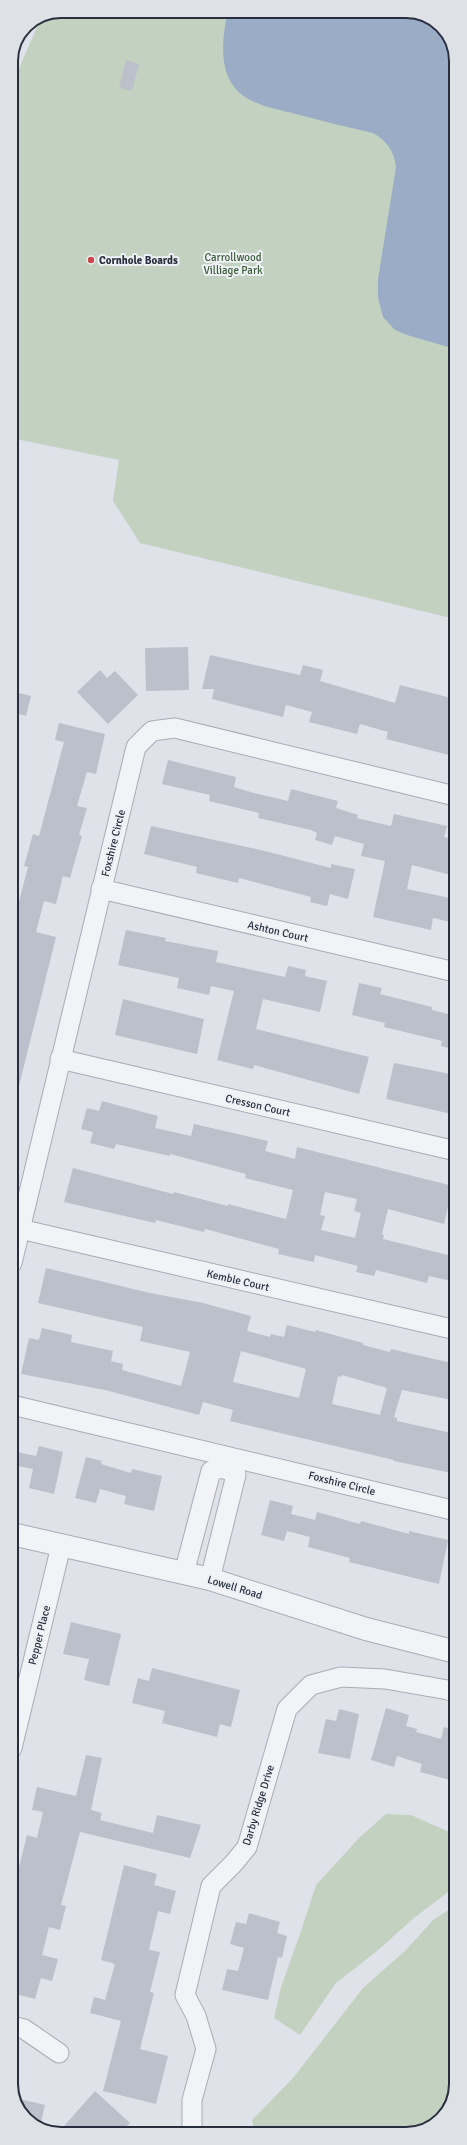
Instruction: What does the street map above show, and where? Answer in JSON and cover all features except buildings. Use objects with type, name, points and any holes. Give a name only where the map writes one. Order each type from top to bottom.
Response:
[{"type":"street","name":"Foxshire Circle","points":[[18,1238],[136,747],[152,731],[175,728],[449,795]]},
{"type":"street","name":"Ashton Court","points":[[101,889],[449,970]]},
{"type":"street","name":"Cresson Court","points":[[60,1059],[449,1149]]},
{"type":"street","name":"Kemble Court","points":[[20,1229],[449,1328]]},
{"type":"street","name":"Foxshire Circle","points":[[18,1407],[226,1462],[449,1510]]},
{"type":"street","points":[[184,1573],[210,1471],[219,1468],[226,1462],[236,1475],[210,1578]]},
{"type":"street","name":"Lowell Road","points":[[18,1535],[210,1578],[366,1629],[449,1650]]},
{"type":"street","name":"Pepper Place","points":[[18,1723],[61,1546]]},
{"type":"street","name":"Darby Ridge Drive","points":[[192,2127],[192,2100],[206,2049],[196,2016],[185,1995],[211,1886],[233,1864],[247,1847],[287,1709],[311,1685],[341,1677],[385,1679],[449,1690]]},
{"type":"street","points":[[18,2028],[24,2029],[59,2054]]},
{"type":"green space","name":"Carrollwood Villiage Park","points":[[61,18],[409,18],[422,21],[430,25],[440,35],[447,47],[449,61],[449,618],[140,543],[113,501],[119,460],[18,439],[18,71],[38,24],[45,21]]},
{"type":"green space","points":[[386,1814],[411,1815],[449,1832],[449,1891],[414,1918],[377,1951],[336,1983],[300,2035],[274,2018],[281,1987],[316,1885],[360,1837]]},
{"type":"green space","points":[[449,1910],[449,2084],[447,2098],[440,2110],[422,2124],[406,2127],[254,2127],[252,2120],[293,2078],[363,1988],[406,1950],[433,1920]]},
{"type":"water","points":[[226,18],[409,18],[422,21],[430,25],[440,35],[447,47],[449,61],[449,347],[395,330],[383,317],[378,298],[378,279],[396,167],[392,151],[382,139],[373,133],[270,108],[244,96],[234,87],[228,77],[224,64],[223,52]]},
{"type":"place","name":"Cornhole Boards","points":[[91,260]]}]
